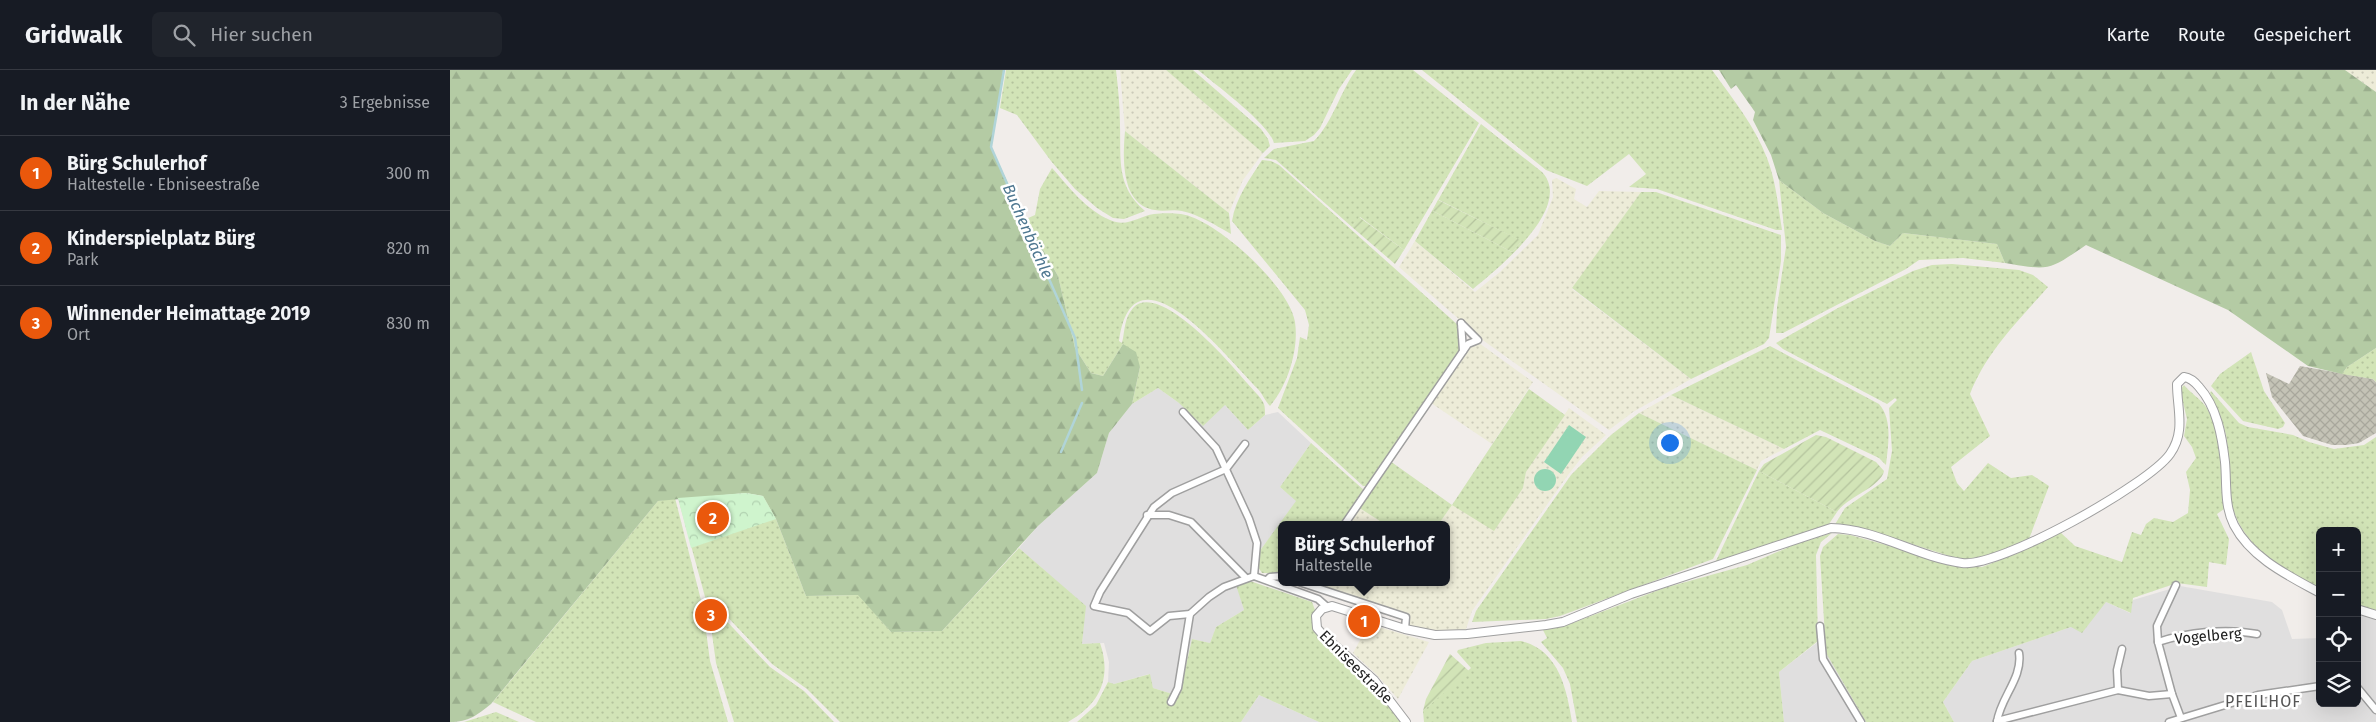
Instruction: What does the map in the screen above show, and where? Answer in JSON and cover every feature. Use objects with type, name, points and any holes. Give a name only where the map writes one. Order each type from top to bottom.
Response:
[{"type":"street","points":[[1347,521],[1463,351]]},
{"type":"street","name":"Ebniseestraße","points":[[1406,722],[1374,680],[1316,628],[1316,616],[1326,606],[1332,606],[1406,629],[1447,636],[1563,622],[1631,594],[1831,528],[1856,530],[1962,563],[1994,559],[2070,522],[2145,477],[2162,463],[2178,439],[2180,419],[2177,384],[2184,377],[2191,379],[2204,392],[2215,416],[2225,463],[2228,507],[2239,532],[2262,557],[2316,591]]},
{"type":"street","points":[[1183,412],[1209,438],[1226,469],[1257,543],[1254,576]]},
{"type":"street","points":[[1190,614],[1168,616],[1150,631],[1128,613],[1094,606],[1100,592],[1147,515],[1172,493],[1226,469],[1246,444]]},
{"type":"street","points":[[1147,515],[1169,515],[1191,522],[1246,578]]},
{"type":"street","points":[[1171,702],[1178,688],[1190,614],[1209,596],[1246,578],[1254,576],[1278,584]]},
{"type":"street","points":[[1267,580],[1270,577],[1278,576]]},
{"type":"street","name":"Vogelberg","points":[[2176,585],[2157,626],[2158,642],[2172,694],[2181,718]]},
{"type":"street","points":[[1283,586],[1318,599],[1326,606]]},
{"type":"street","points":[[1311,586],[1406,617],[1406,629]]},
{"type":"street","points":[[2361,610],[2376,615]]},
{"type":"street","points":[[1820,626],[1823,659],[1861,722]]},
{"type":"street","name":"Vogelberg","points":[[2158,642],[2208,632],[2257,634]]},
{"type":"street","points":[[2118,690],[2117,670],[2122,650]]},
{"type":"street","points":[[2019,653],[2021,662],[2018,672],[1999,709],[1997,721],[2118,690],[2149,696],[2172,694]]},
{"type":"street","points":[[2169,722],[2258,695],[2316,687]]},
{"type":"street","points":[[2361,692],[2376,710]]},
{"type":"shaded area","points":[[2300,366],[2373,379],[2376,382],[2376,433],[2359,443],[2346,445],[2332,445],[2303,436],[2272,397],[2266,373],[2289,384]]},
{"type":"shaded area","points":[[1158,388],[1179,403],[1225,405],[1248,430],[1265,415],[1278,412],[1311,443],[1280,487],[1297,501],[1282,521],[1278,521],[1278,526],[1259,552],[1247,580],[1237,585],[1244,610],[1216,627],[1210,643],[1192,639],[1179,696],[1153,688],[1149,674],[1114,684],[1108,682],[1109,662],[1104,643],[1082,644],[1085,606],[1019,548],[1038,526],[1097,473],[1109,433],[1132,404]]},
{"type":"shaded area","points":[[2180,586],[2272,602],[2282,610],[2292,639],[2316,638],[2316,707],[2361,707],[2361,614],[2376,619],[2376,722],[1954,722],[1943,702],[1972,661],[2071,627],[2106,602],[2130,613],[2133,600]]},
{"type":"shaded area","points":[[1823,638],[1826,653],[1866,722],[1784,722],[1779,672]]},
{"type":"shaded area","points":[[1259,695],[1319,722],[1241,722]]},
{"type":"green space","points":[[450,70],[1004,70],[991,147],[1019,207],[1058,276],[1075,348],[1091,373],[1103,376],[1123,344],[1136,352],[1140,367],[1132,404],[1109,433],[1097,473],[1038,526],[942,631],[891,632],[858,595],[806,596],[776,519],[763,496],[746,493],[658,501],[491,704],[472,717],[462,721],[450,722]]},
{"type":"green space","points":[[1006,70],[1116,70],[1122,172],[1129,192],[1145,211],[1124,219],[1113,218],[1097,208],[1075,189],[1051,161],[1017,115],[1000,108]]},
{"type":"green space","points":[[1120,70],[1166,70],[1263,153],[1243,180],[1229,213],[1125,131]]},
{"type":"green space","points":[[1166,70],[1193,70],[1261,129],[1268,139],[1270,146],[1263,153]]},
{"type":"green space","points":[[1198,70],[1352,70],[1339,89],[1320,128],[1314,135],[1305,141],[1274,143],[1270,135],[1252,115]]},
{"type":"green space","points":[[1356,70],[1413,70],[1479,123],[1404,250],[1360,217],[1352,227],[1276,160],[1264,158],[1274,149],[1314,141],[1326,125]]},
{"type":"green space","points":[[1422,70],[1712,70],[1742,112],[1762,146],[1773,176],[1782,230],[1776,230],[1657,189],[1629,187],[1646,174],[1629,154],[1587,186],[1546,170]]},
{"type":"green space","points":[[1719,70],[2345,70],[2376,92],[2376,348],[2347,367],[2342,374],[2308,366],[2228,310],[2086,245],[2056,264],[2032,267],[2005,263],[1997,244],[1903,233],[1890,246],[1875,241],[1823,213],[1779,180],[1771,155],[1753,120],[1755,112],[1736,85],[1731,89]]},
{"type":"green space","points":[[2345,70],[2376,70],[2376,92]]},
{"type":"green space","points":[[1481,124],[1542,172],[1549,186],[1548,202],[1541,219],[1514,253],[1473,289],[1415,241]],"holes":[[[1439,200],[1521,241],[1512,252],[1433,211]]]},
{"type":"green space","points":[[1125,131],[1229,213],[1231,234],[1195,215],[1179,210],[1155,210],[1144,206],[1135,199],[1126,178],[1124,166]]},
{"type":"green space","points":[[1262,160],[1271,161],[1279,165],[1459,326],[1460,353],[1369,486],[1363,486],[1278,408],[1297,358],[1300,337],[1307,340],[1309,325],[1305,310],[1232,221],[1240,196]]},
{"type":"green space","points":[[1052,168],[1086,204],[1101,216],[1110,220],[1122,223],[1154,214],[1181,214],[1213,228],[1249,257],[1280,291],[1290,308],[1295,322],[1296,333],[1291,366],[1282,388],[1270,406],[1257,388],[1204,333],[1182,315],[1161,303],[1142,300],[1128,312],[1119,341],[1122,343],[1126,320],[1130,312],[1133,308],[1145,302],[1160,305],[1176,314],[1194,328],[1226,359],[1263,401],[1265,415],[1248,430],[1225,405],[1203,426],[1179,403],[1158,388],[1132,404],[1140,367],[1123,344],[1103,376],[1091,373],[1075,348],[1058,276],[1026,219],[1035,215],[1040,189]]},
{"type":"green space","points":[[1556,178],[1576,189],[1574,199],[1587,207],[1599,191],[1641,192],[1572,289],[1691,379],[1633,412],[1609,430],[1484,341],[1399,267],[1415,241],[1475,292],[1500,272],[1538,235],[1553,197],[1552,180]]},
{"type":"green space","points":[[1779,180],[1823,213],[1875,241],[1890,246],[1903,233],[1997,244],[2005,263],[1963,258],[1919,260],[1906,269],[1783,333],[1776,333],[1777,307],[1786,247]]},
{"type":"green space","points":[[1641,192],[1656,192],[1781,235],[1781,261],[1769,338],[1764,344],[1691,379],[1572,288]]},
{"type":"green space","points":[[1438,200],[1522,241],[1512,252],[1433,211]]},
{"type":"green space","points":[[1359,217],[1404,250],[1395,264],[1352,227]]},
{"type":"green space","points":[[1952,264],[2019,270],[2033,275],[2048,287],[1994,350],[1970,394],[1990,436],[1951,467],[1957,483],[1964,491],[1988,463],[2011,478],[2032,475],[2049,486],[2029,539],[1995,554],[1962,560],[1868,530],[1834,526],[1845,508],[1887,479],[1892,451],[1889,408],[1897,400],[1895,398],[1887,404],[1783,349],[1776,343],[1838,308],[1913,271],[1932,265]]},
{"type":"green space","points":[[1479,343],[1533,382],[1492,444],[1431,403],[1470,345]]},
{"type":"green space","points":[[1770,346],[1879,404],[1888,425],[1886,465],[1879,458],[1820,430],[1784,449],[1671,395]]},
{"type":"green space","points":[[2376,348],[2376,382],[2373,379],[2342,374],[2347,367]]},
{"type":"green space","points":[[2251,352],[2264,391],[2285,423],[2283,427],[2278,429],[2243,421],[2211,386],[2220,374]]},
{"type":"green space","points":[[2184,385],[2206,407],[2212,418],[2219,443],[2224,509],[2217,514],[2229,539],[2226,565],[2209,562],[2207,587],[2177,583],[2133,598],[2131,613],[2106,602],[2082,633],[2071,627],[1972,661],[1943,702],[1954,722],[1866,722],[1826,653],[1820,556],[1823,547],[1838,534],[1850,535],[1962,566],[1982,567],[2016,554],[2060,532],[2075,546],[2122,562],[2132,532],[2141,535],[2146,524],[2154,518],[2173,522],[2188,513],[2190,490],[2186,472],[2196,458],[2192,447],[2184,436],[2187,419],[2180,390]]},
{"type":"green space","points":[[1529,389],[1565,415],[1526,472],[1523,488],[1494,531],[1452,505]]},
{"type":"green space","points":[[2211,391],[2239,423],[2248,427],[2293,435],[2334,449],[2364,445],[2376,437],[2376,611],[2361,606],[2361,527],[2316,527],[2316,587],[2265,554],[2243,530],[2231,500],[2226,435],[2210,393]]},
{"type":"green space","points":[[1671,395],[1784,449],[1761,461],[1757,470],[1639,413]]},
{"type":"green space","points":[[1569,408],[1606,435],[1582,457],[1568,475],[1472,611],[1465,632],[1436,633],[1407,626],[1408,615],[1320,586],[1450,586],[1450,521],[1441,521],[1452,505],[1523,488],[1526,472]]},
{"type":"green space","points":[[1639,413],[1757,470],[1713,559],[1560,616],[1546,619],[1472,622],[1476,611],[1571,475],[1611,435]]},
{"type":"green space","points":[[1569,425],[1586,437],[1561,474],[1544,462]]},
{"type":"green space","points":[[1816,435],[1826,437],[1876,462],[1884,471],[1882,477],[1877,482],[1837,512],[1759,471],[1764,464]]},
{"type":"green space","points":[[1311,443],[1365,491],[1345,521],[1281,521],[1296,501],[1280,487]]},
{"type":"green space","points":[[1390,461],[1452,505],[1441,521],[1380,521],[1358,507]]},
{"type":"green space","points":[[1545,469],[1553,472],[1556,480],[1553,488],[1545,491],[1537,488],[1534,480],[1537,472]]},
{"type":"green space","points":[[1759,471],[1837,512],[1829,524],[1714,565]]},
{"type":"green space","points":[[746,493],[763,496],[776,519],[691,548],[678,498]]},
{"type":"green space","points":[[763,496],[776,519],[806,596],[859,595],[891,632],[942,631],[1019,548],[1086,606],[1082,644],[1100,643],[1105,668],[1104,679],[1095,698],[1079,715],[1068,722],[840,722],[807,689],[772,664],[718,607],[707,604],[678,498]]},
{"type":"green space","points":[[675,498],[703,608],[710,661],[728,722],[536,722],[493,702],[658,501]]},
{"type":"green space","points":[[1358,507],[1380,521],[1349,521]]},
{"type":"green space","points":[[1278,526],[1278,573],[1262,573],[1258,567],[1259,552]]},
{"type":"green space","points":[[1832,533],[1821,542],[1816,555],[1818,641],[1779,672],[1784,722],[1577,722],[1570,684],[1563,668],[1541,642],[1547,638],[1543,630],[1570,624],[1664,588],[1747,565],[1796,544]]},
{"type":"green space","points":[[1247,580],[1312,602],[1315,610],[1312,616],[1314,629],[1373,683],[1402,722],[1319,722],[1259,695],[1241,722],[1077,722],[1096,705],[1108,682],[1114,684],[1150,674],[1153,688],[1179,696],[1192,639],[1210,643],[1216,627],[1244,610],[1236,585]]},
{"type":"green space","points":[[709,612],[718,612],[770,667],[804,691],[834,722],[734,722],[716,663]]},
{"type":"green space","points":[[1369,624],[1429,642],[1398,699],[1377,675],[1353,653]]},
{"type":"green space","points":[[1521,641],[1534,646],[1553,662],[1564,685],[1572,722],[1424,722],[1423,711],[1471,668],[1457,652],[1458,650],[1486,643]]},
{"type":"green space","points":[[1450,654],[1469,671],[1423,711],[1426,699]]},
{"type":"green space","points":[[496,712],[519,722],[464,722]]},
{"type":"waterway","name":"Buchenbächle","points":[[1004,70],[991,147],[1075,338],[1082,390]]},
{"type":"waterway","name":"Buchenbächle","points":[[1061,452],[1082,403]]},
{"type":"place","name":"Kinderspielplatz Bürg","points":[[713,518]]},
{"type":"place","name":"Winnender Heimattage 2019","points":[[711,615]]},
{"type":"place","name":"Bürg Schulerhof","points":[[1364,621]]},
{"type":"district","name":"PFEILHOF","points":[[2263,701]]}]
